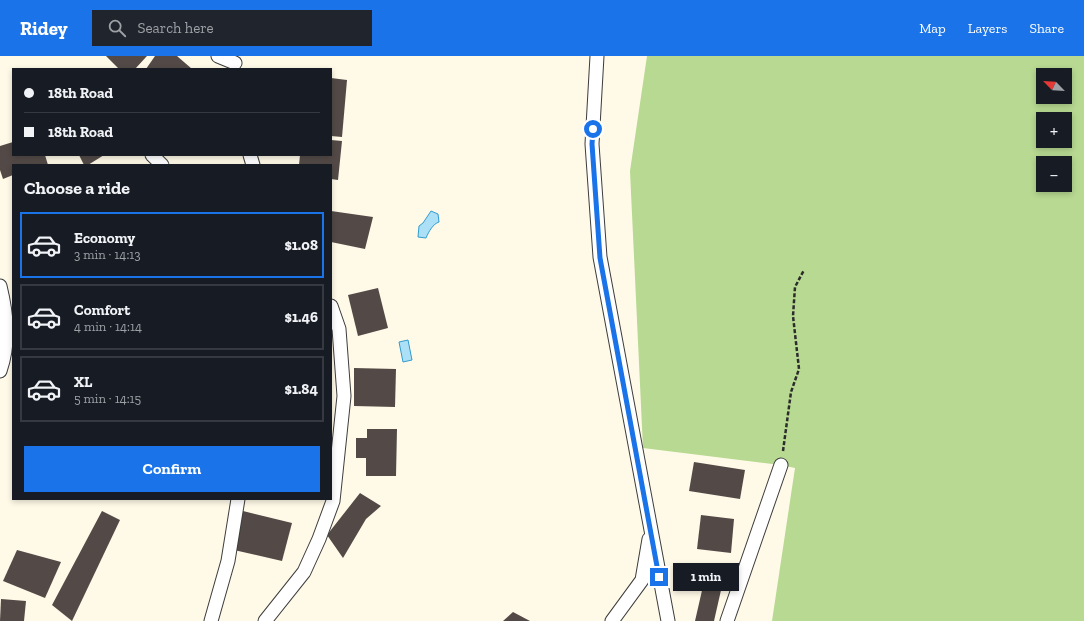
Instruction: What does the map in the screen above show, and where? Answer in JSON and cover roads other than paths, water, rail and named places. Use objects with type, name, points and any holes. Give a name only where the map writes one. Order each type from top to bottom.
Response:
[{"type":"street","points":[[218,56],[236,63]]},
{"type":"street","points":[[597,56],[592,144],[600,258],[668,621]]},
{"type":"street","points":[[153,156],[161,164]]},
{"type":"street","points":[[0,286],[4,303],[7,341],[1,369]]},
{"type":"street","points":[[265,621],[304,572],[319,539],[333,501],[344,396],[339,329],[332,309]]},
{"type":"street","points":[[1,369],[12,355]]},
{"type":"street","points":[[727,621],[781,465]]},
{"type":"street","points":[[211,621],[228,561],[238,500]]},
{"type":"street","points":[[612,621],[642,580],[651,530]]},
{"type":"water","points":[[431,211],[438,214],[439,222],[431,228],[426,238],[418,237],[419,226],[423,223]]},
{"type":"water","points":[[408,340],[412,360],[403,362],[399,342]]}]
